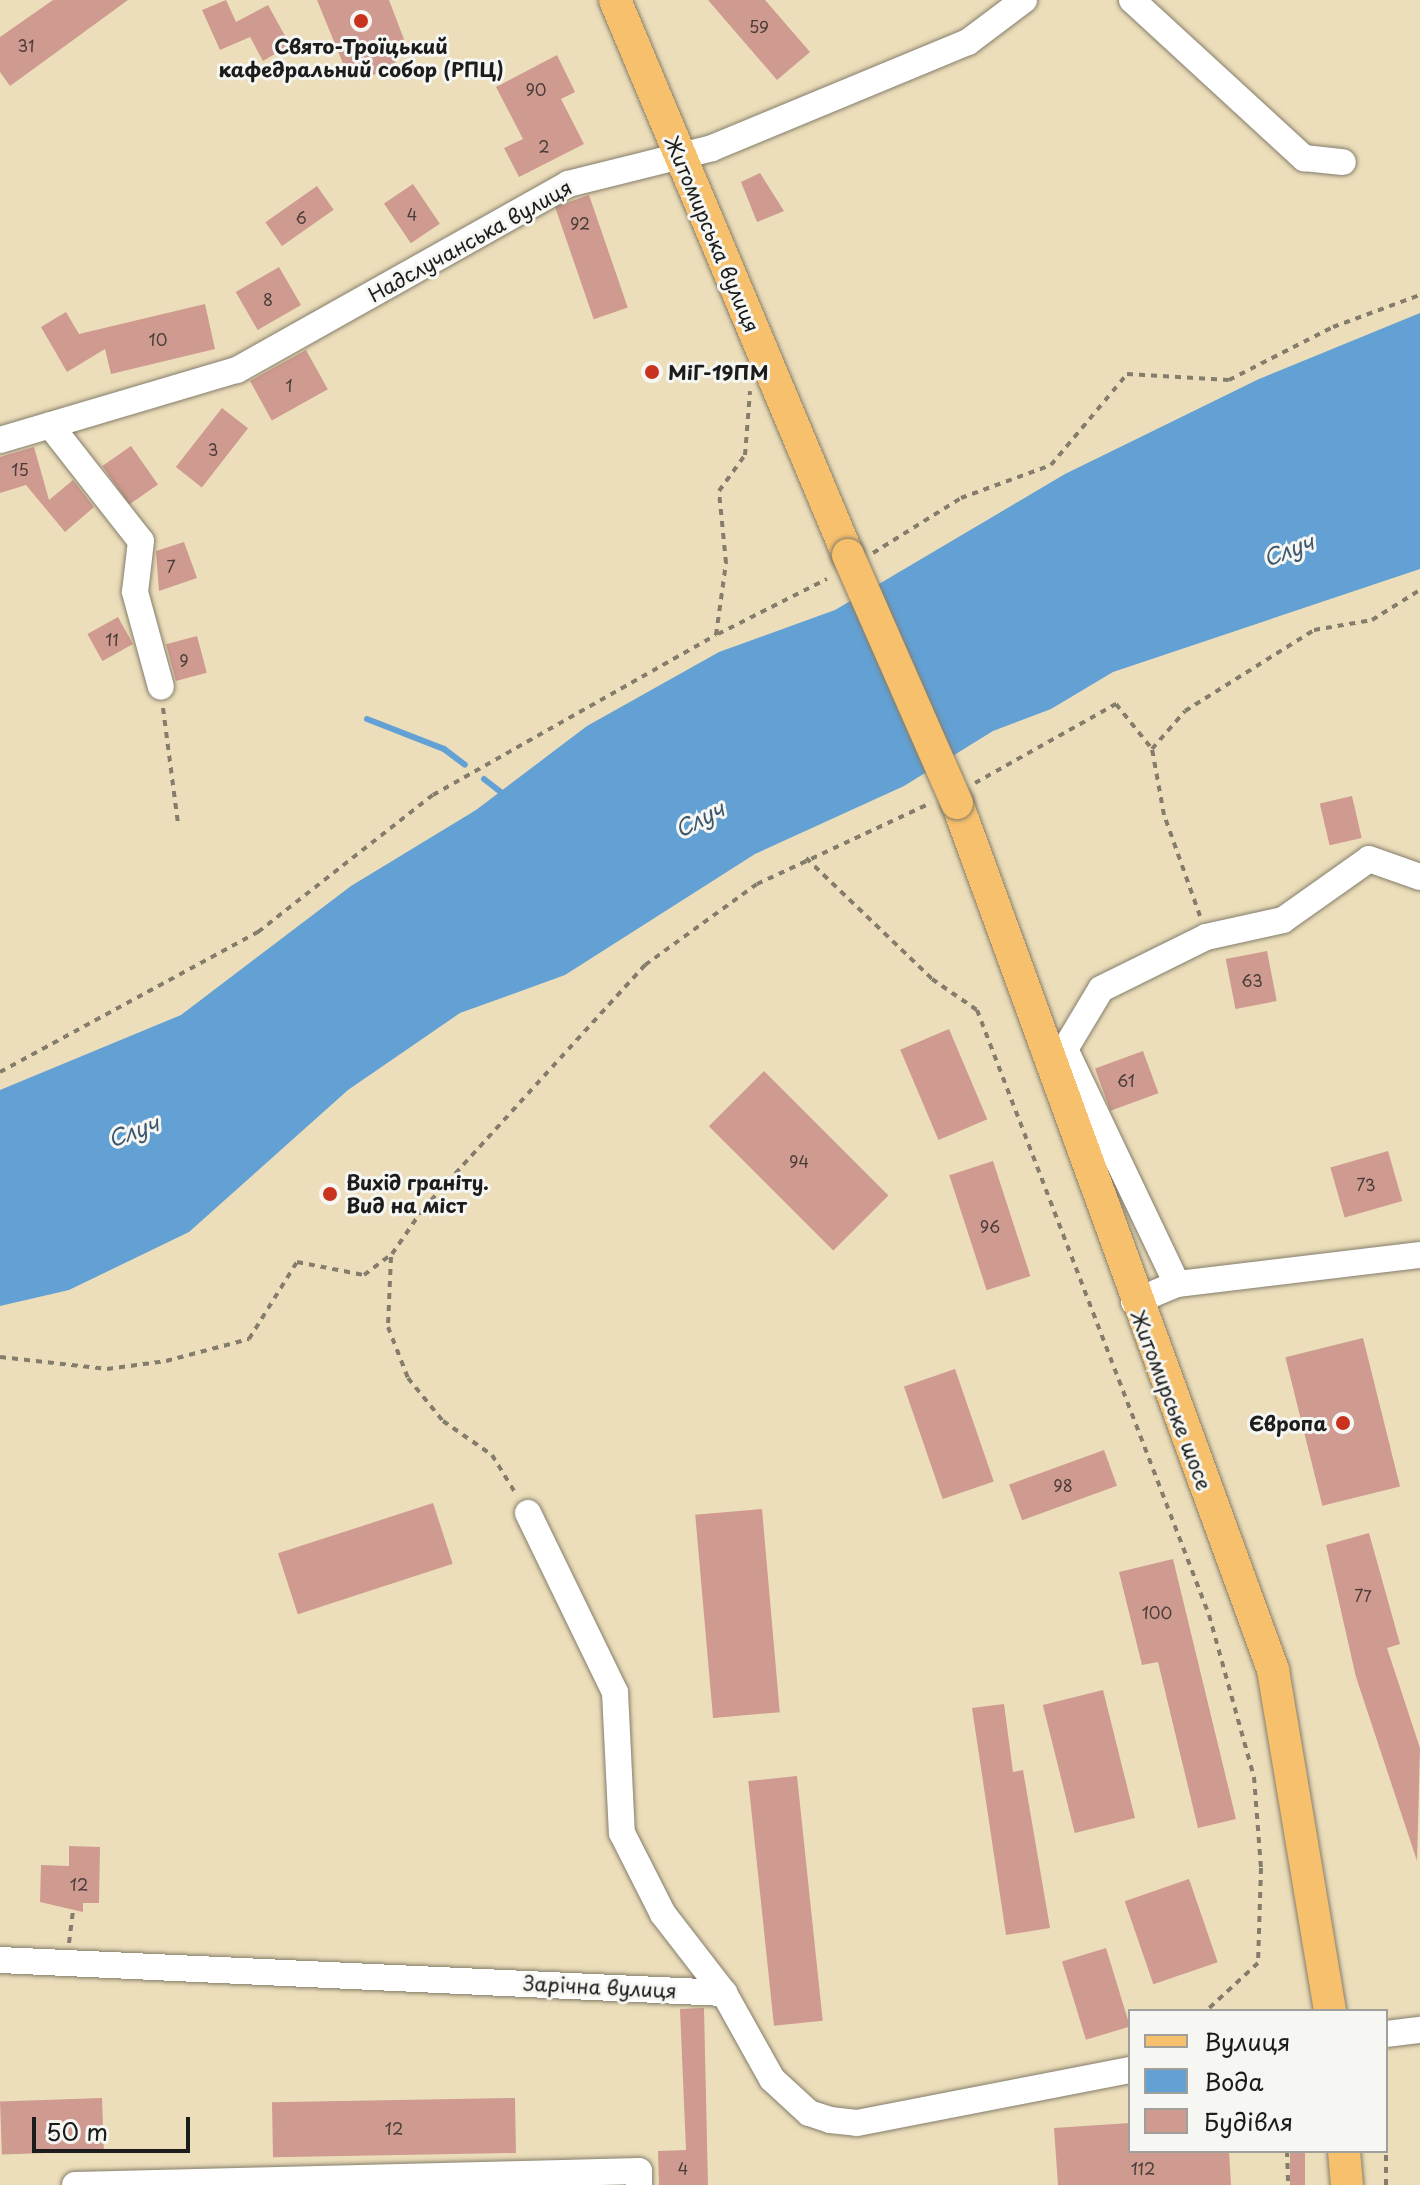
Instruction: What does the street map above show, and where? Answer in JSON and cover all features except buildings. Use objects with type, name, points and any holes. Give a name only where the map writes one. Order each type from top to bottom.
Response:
[{"type":"main road","name":"Житомирська вулиця","points":[[615,0],[845,565],[952,797]]},
{"type":"main road","name":"Житомирське шосе","points":[[952,797],[1134,1302],[1273,1670],[1330,2009]]},
{"type":"main road","points":[[1344,2153],[1347,2185]]},
{"type":"street","name":"Надслучанська вулиця","points":[[0,440],[237,370],[568,184],[712,148],[968,42],[1024,0]]},
{"type":"street","points":[[1132,0],[1304,158],[1343,162]]},
{"type":"street","points":[[50,425],[141,541],[135,592],[161,687]]},
{"type":"street","points":[[1177,1284],[1065,1049],[1101,989],[1206,937],[1283,920],[1369,859],[1420,877]]},
{"type":"street","points":[[1134,1302],[1177,1284],[1420,1255]]},
{"type":"street","points":[[528,1513],[615,1692],[622,1833],[663,1914],[724,1993],[772,2079],[809,2113],[830,2120],[857,2123],[1128,2070]]},
{"type":"street","name":"Зарічна вулиця","points":[[0,1960],[724,1993]]},
{"type":"street","points":[[1388,2034],[1420,2030]]},
{"type":"street","points":[[75,2185],[639,2171],[639,2185]]},
{"type":"path","points":[[0,1072],[258,932],[433,795],[961,498],[1051,465],[1127,374],[1229,380],[1333,327],[1420,295]]},
{"type":"path","points":[[716,635],[726,563],[719,491],[745,455],[744,400],[756,382]]},
{"type":"path","points":[[1152,749],[1185,711],[1314,630],[1372,620],[1420,590]]},
{"type":"path","points":[[161,687],[178,824]]},
{"type":"path","points":[[0,1357],[107,1369],[166,1361],[249,1339],[297,1262],[364,1275],[392,1254],[423,1209],[645,965],[806,858],[952,797],[1116,704],[1152,749],[1164,815],[1206,937]]},
{"type":"path","points":[[806,858],[932,979],[977,1010],[1209,1615],[1254,1777],[1261,1868],[1258,1963],[1208,2009]]},
{"type":"path","points":[[392,1254],[388,1327],[408,1378],[443,1421],[492,1455],[528,1513]]},
{"type":"path","points":[[69,1946],[73,1912]]},
{"type":"path","points":[[1287,2153],[1288,2185]]},
{"type":"path","points":[[1386,2153],[1386,2185]]},
{"type":"water","name":"Случ","points":[[1420,313],[1420,569],[1113,672],[1051,709],[993,731],[904,786],[755,854],[565,975],[460,1013],[348,1090],[189,1232],[69,1290],[0,1306],[0,1090],[181,1015],[351,886],[476,810],[587,726],[719,652],[835,610],[1065,474],[1259,379]]},
{"type":"waterway","points":[[367,719],[444,749],[465,765]]},
{"type":"waterway","points":[[484,779],[506,796]]},
{"type":"place","name":"Свято-Троїцький кафедральний собор (РПЦ)","points":[[361,21]]},
{"type":"place","name":"МіГ-19ПМ","points":[[652,372]]},
{"type":"place","name":"Вихід граніту. Вид на міст","points":[[330,1194]]},
{"type":"place","name":"Європа","points":[[1343,1423]]}]
